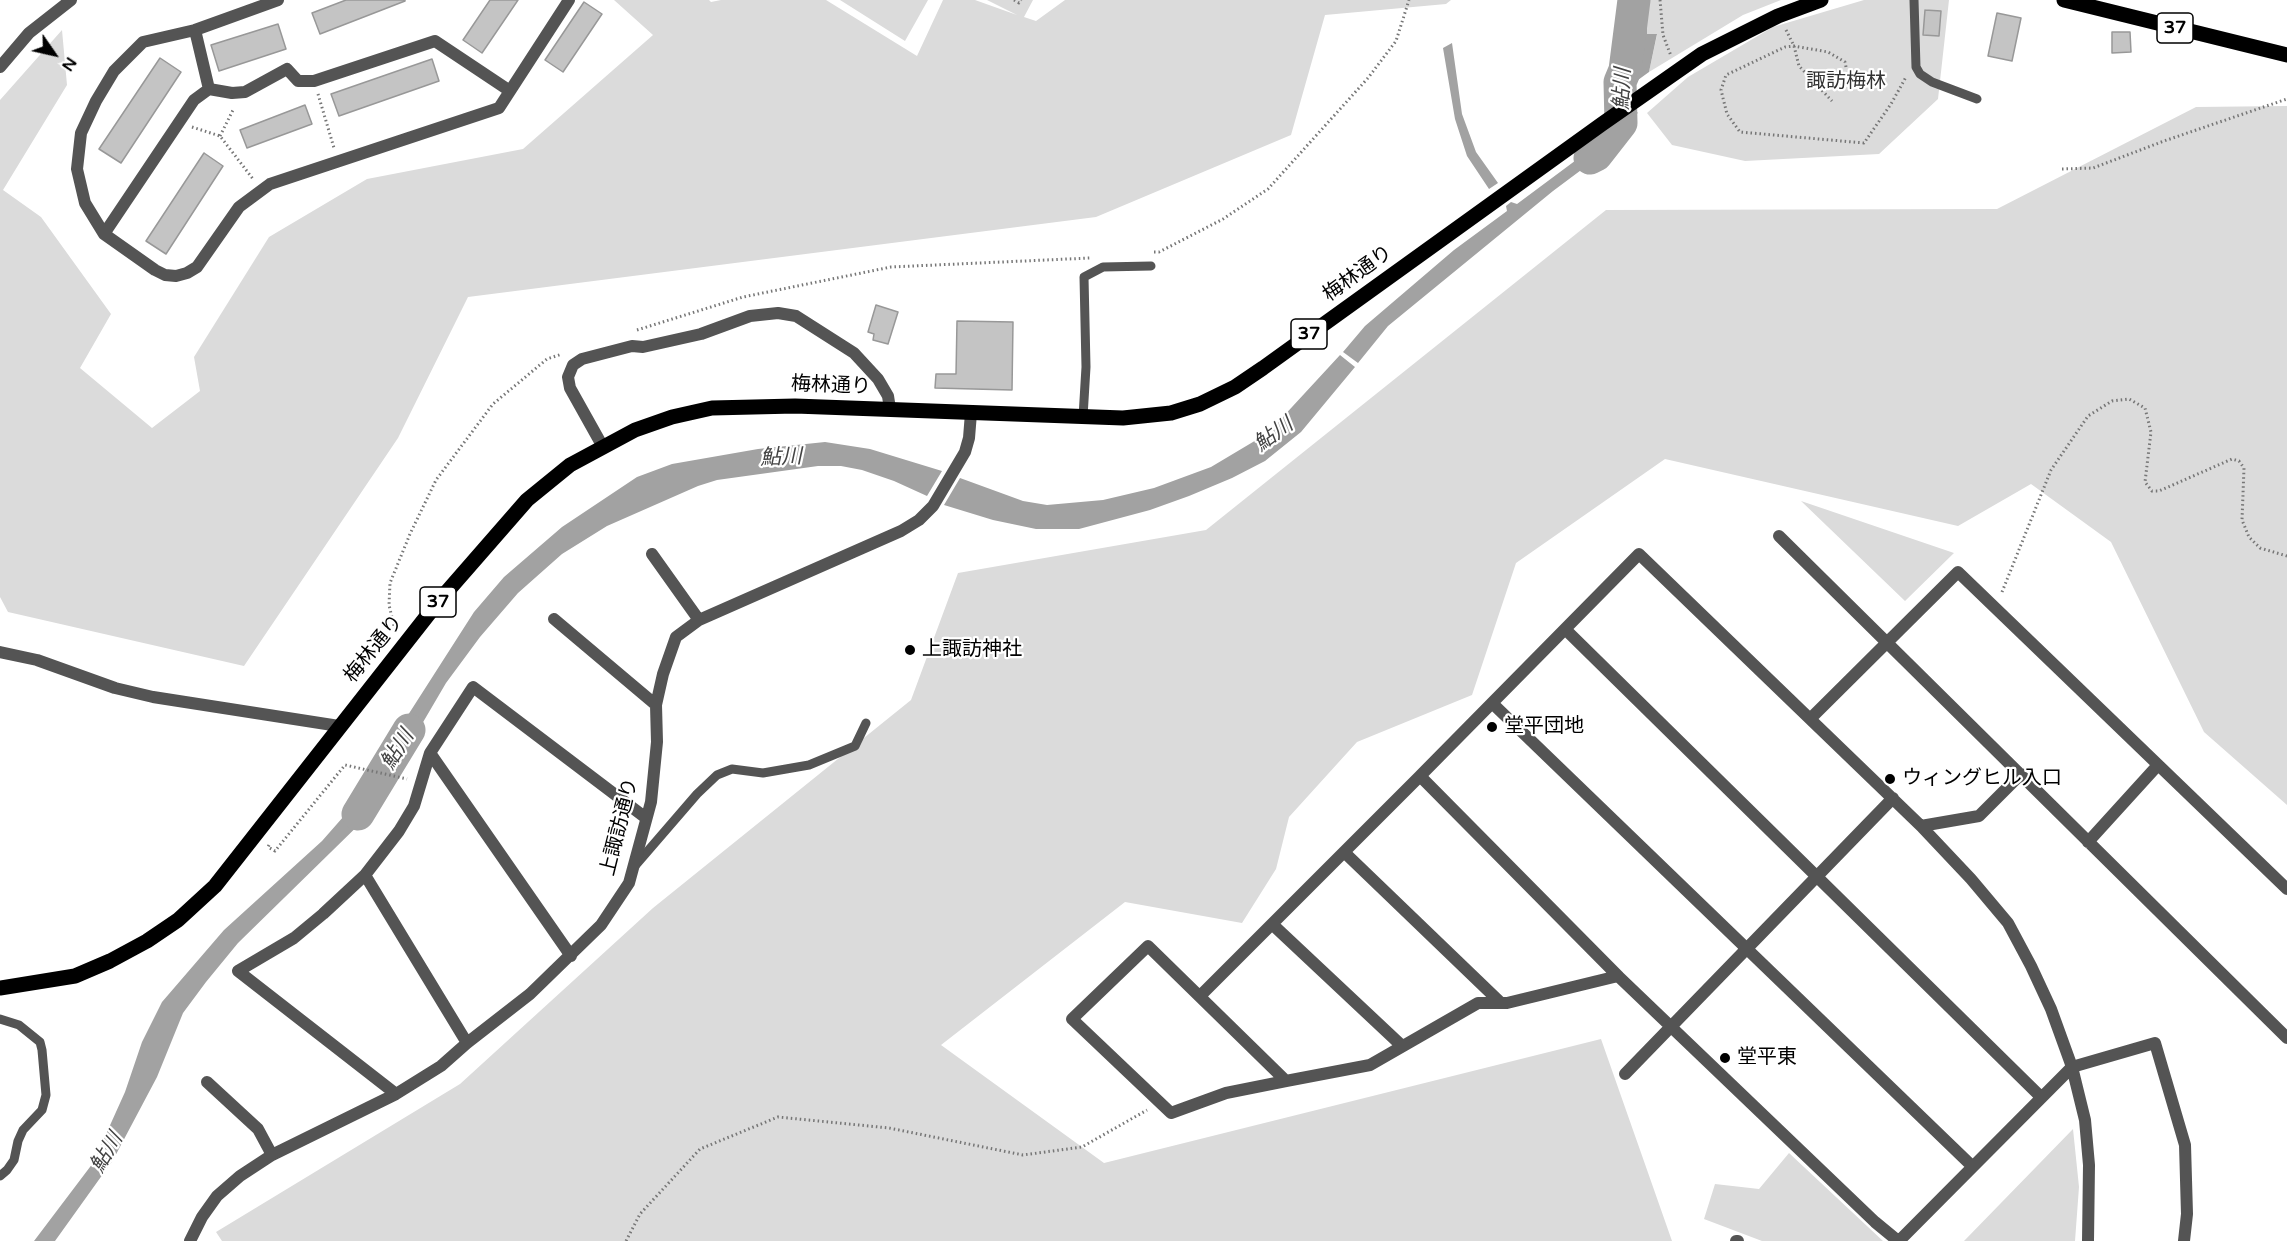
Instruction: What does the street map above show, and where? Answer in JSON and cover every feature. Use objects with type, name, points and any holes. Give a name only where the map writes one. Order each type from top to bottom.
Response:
[{"type":"main road","name":"37","points":[[1778,16],[1821,0]]},
{"type":"main road","name":"37","points":[[2064,0],[2113,6],[2287,55]]},
{"type":"main road","name":"梅林通り","points":[[0,988],[38,984],[75,976],[110,961],[147,941],[178,920],[215,886],[438,602],[527,500],[570,465],[635,430],[672,417],[712,408],[795,406],[1123,418],[1171,413],[1200,404],[1235,387],[1702,54],[1778,16]]},
{"type":"street","points":[[0,67],[29,33],[71,0]]},
{"type":"street","points":[[278,0],[195,30],[143,42],[114,71],[81,133],[77,169],[85,204],[104,234],[165,275],[176,276],[196,267],[239,207],[270,184],[499,108],[569,0]]},
{"type":"street","points":[[195,30],[209,89]]},
{"type":"street","points":[[104,234],[194,100],[209,89],[232,93],[245,92],[286,69],[298,81],[314,81],[435,41],[510,91]]},
{"type":"street","points":[[603,447],[570,388],[568,377],[573,365],[582,359],[632,346],[643,347],[701,334],[750,316],[778,313],[796,316],[854,353],[878,379],[888,396],[890,409]]},
{"type":"street","name":"上諏訪通り","points":[[190,1241],[202,1217],[217,1196],[240,1176],[272,1155],[396,1094],[441,1066],[530,994],[601,925],[628,883],[651,802],[657,742],[656,705],[663,674],[676,637],[699,620],[902,531],[919,520],[933,506],[964,452],[969,438],[971,413]]},
{"type":"street","points":[[1779,536],[2287,1038]]},
{"type":"street","points":[[652,554],[699,620]]},
{"type":"street","points":[[1200,996],[1639,554],[1921,826],[1971,879],[2008,923],[2046,999],[2072,1067],[2085,1120],[2089,1165],[2088,1241]]},
{"type":"street","points":[[1811,718],[1959,572],[2287,890]]},
{"type":"street","points":[[554,619],[656,705]]},
{"type":"street","points":[[1565,629],[2041,1097]]},
{"type":"street","points":[[0,652],[46,663],[114,688],[153,697],[339,726]]},
{"type":"street","points":[[396,1094],[238,971],[294,938],[365,875],[399,831],[414,806],[430,753],[473,687],[646,818]]},
{"type":"street","points":[[1492,703],[1972,1166]]},
{"type":"street","points":[[430,753],[571,956]]},
{"type":"street","points":[[2088,842],[2158,765]]},
{"type":"street","points":[[1921,826],[1980,816],[2021,774]]},
{"type":"street","points":[[1420,776],[1618,976],[1875,1222],[1898,1241],[2072,1067],[2155,1043],[2185,1145],[2187,1214],[2184,1241]]},
{"type":"street","points":[[1625,1074],[1893,798]]},
{"type":"street","points":[[1344,852],[1501,1003]]},
{"type":"street","points":[[365,875],[467,1043]]},
{"type":"street","points":[[1272,924],[1402,1046]]},
{"type":"street","points":[[1286,1081],[1148,946],[1072,1019],[1171,1113],[1226,1093],[1370,1065],[1478,1003],[1501,1003],[1618,976]]},
{"type":"street","points":[[207,1082],[258,1129],[272,1155]]},
{"type":"lane","points":[[1914,0],[1916,67],[1926,78],[1977,99]]},
{"type":"lane","points":[[1083,417],[1086,367],[1084,277],[1102,267],[1151,266]]},
{"type":"lane","points":[[632,869],[697,794],[717,775],[732,769],[763,773],[809,765],[855,746],[866,723]]},
{"type":"lane","points":[[0,1019],[18,1025],[40,1042],[46,1095],[42,1110],[23,1130],[14,1160],[8,1170],[0,1176]]},
{"type":"path","points":[[1014,0],[1019,3],[1021,0]]},
{"type":"path","points":[[1148,253],[1159,252],[1223,219],[1268,189],[1368,78],[1396,41],[1410,0]]},
{"type":"path","points":[[1660,0],[1663,35],[1677,71]]},
{"type":"path","points":[[1778,16],[1794,46],[1800,66],[1832,101]]},
{"type":"path","points":[[1846,67],[1845,62],[1828,52],[1794,46],[1785,47],[1726,75],[1721,90],[1728,114],[1740,132],[1864,143],[1891,104],[1915,55]]},
{"type":"path","points":[[314,81],[338,162]]},
{"type":"path","points":[[220,136],[231,112],[245,92]]},
{"type":"path","points":[[2062,169],[2093,168],[2287,99]]},
{"type":"path","points":[[179,123],[220,136],[261,190]]},
{"type":"path","points":[[634,331],[743,297],[891,267],[1090,258]]},
{"type":"path","points":[[396,637],[389,604],[390,583],[436,480],[493,404],[547,358],[569,352]]},
{"type":"path","points":[[2002,592],[2051,471],[2088,416],[2112,401],[2129,399],[2145,408],[2151,432],[2145,482],[2152,491],[2159,491],[2232,459],[2240,461],[2244,468],[2242,520],[2249,537],[2260,548],[2287,556]]},
{"type":"path","points":[[274,838],[268,847],[275,851],[345,765],[408,779]]},
{"type":"path","points":[[626,1241],[640,1214],[700,1149],[778,1117],[890,1128],[1023,1155],[1082,1147],[1148,1109]]},
{"type":"green space","points":[[614,0],[709,0],[711,2],[721,0],[826,0],[917,56],[943,0],[975,0],[1017,15],[987,0],[1033,0],[1024,17],[1036,21],[1065,0],[1451,0],[1446,4],[1325,15],[1291,135],[1096,217],[468,297],[398,438],[244,666],[8,612],[0,597],[0,100],[62,30],[67,85],[3,190],[41,217],[111,314],[80,368],[152,428],[200,391],[194,357],[269,237],[367,179],[523,149],[653,35]]},
{"type":"green space","points":[[840,0],[928,0],[905,41]]},
{"type":"green space","points":[[1647,0],[1781,0],[1743,15],[1649,72],[1657,35],[1647,34]]},
{"type":"green space","name":"諏訪梅林","points":[[1864,0],[1949,0],[1938,99],[1879,154],[1745,161],[1672,145],[1647,113],[1688,77],[1773,27]]},
{"type":"green space","points":[[2287,106],[2287,805],[2204,732],[2111,542],[2031,484],[1958,526],[1665,459],[1516,563],[1472,695],[1357,742],[1289,817],[1276,869],[1242,923],[1125,902],[941,1045],[1104,1163],[1601,1039],[1672,1241],[222,1241],[216,1232],[460,1084],[653,908],[911,700],[958,573],[1206,530],[1606,210],[1997,209],[2196,107]]},
{"type":"green space","points":[[1801,501],[1954,553],[1905,601]]},
{"type":"green space","points":[[2073,1129],[2079,1187],[2075,1241],[1964,1241]]},
{"type":"green space","points":[[1789,1153],[1883,1241],[1762,1241],[1704,1219],[1715,1184],[1759,1189]]},
{"type":"water","points":[[1620,0],[1647,0],[1647,34],[1657,34],[1649,72],[1609,101],[1617,60]]},
{"type":"water","points":[[1452,43],[1462,114],[1476,152],[1498,183],[1489,189],[1467,156],[1455,119],[1443,48]]},
{"type":"water","points":[[1638,112],[1631,127],[1612,147],[1553,191],[1388,326],[1358,363],[1343,352],[1365,326],[1454,250],[1507,211],[1506,206],[1511,202],[1517,204]]},
{"type":"water","points":[[1340,355],[1355,367],[1301,432],[1265,461],[1189,496],[1150,510],[1079,529],[1036,529],[993,520],[944,505],[960,478],[1023,501],[1047,505],[1103,500],[1154,488],[1211,467],[1268,433]]},
{"type":"water","points":[[825,442],[870,449],[942,471],[927,496],[894,481],[862,470],[841,466],[818,466],[717,480],[607,526],[562,554],[518,593],[480,637],[446,683],[395,770],[376,765],[474,612],[504,577],[562,527],[637,477],[672,464],[758,449]]},
{"type":"water","points":[[372,775],[391,779],[377,807],[238,943],[206,982],[183,1013],[157,1077],[113,1160],[55,1241],[34,1241],[93,1163],[125,1092],[142,1042],[162,1002],[224,930],[322,841],[351,808]]},
{"type":"building","points":[[346,0],[405,1],[320,34],[312,13]]},
{"type":"building","points":[[490,0],[518,0],[482,53],[463,40]]},
{"type":"building","points":[[584,2],[602,14],[563,72],[545,60]]},
{"type":"building","points":[[1925,10],[1941,11],[1939,36],[1923,35]]},
{"type":"building","points":[[1997,13],[2021,18],[2012,61],[1988,56]]},
{"type":"building","points":[[278,24],[286,49],[219,71],[211,45]]},
{"type":"building","points":[[2112,32],[2130,32],[2131,52],[2112,53]]},
{"type":"building","points":[[160,58],[181,72],[121,163],[99,149]]},
{"type":"building","points":[[432,59],[439,81],[339,116],[331,94]]},
{"type":"building","points":[[305,105],[312,124],[247,148],[240,130]]},
{"type":"building","points":[[204,153],[223,166],[166,254],[146,241]]},
{"type":"building","points":[[876,305],[898,312],[888,344],[873,340],[874,334],[868,332]]},
{"type":"building","points":[[957,321],[1013,322],[1012,390],[935,388],[936,374],[956,374]]},
{"type":"waterway","name":"鮎川","points":[[1590,158],[1596,155],[1621,123],[1620,82],[1625,70],[1634,0]]},
{"type":"waterway","name":"鮎川","points":[[358,814],[409,730]]},
{"type":"place","name":"上諏訪神社","points":[[910,650]]},
{"type":"place","name":"堂平団地","points":[[1492,727]]},
{"type":"place","name":"ウィングヒル入口","points":[[1890,779]]},
{"type":"place","name":"堂平東","points":[[1725,1058]]}]
